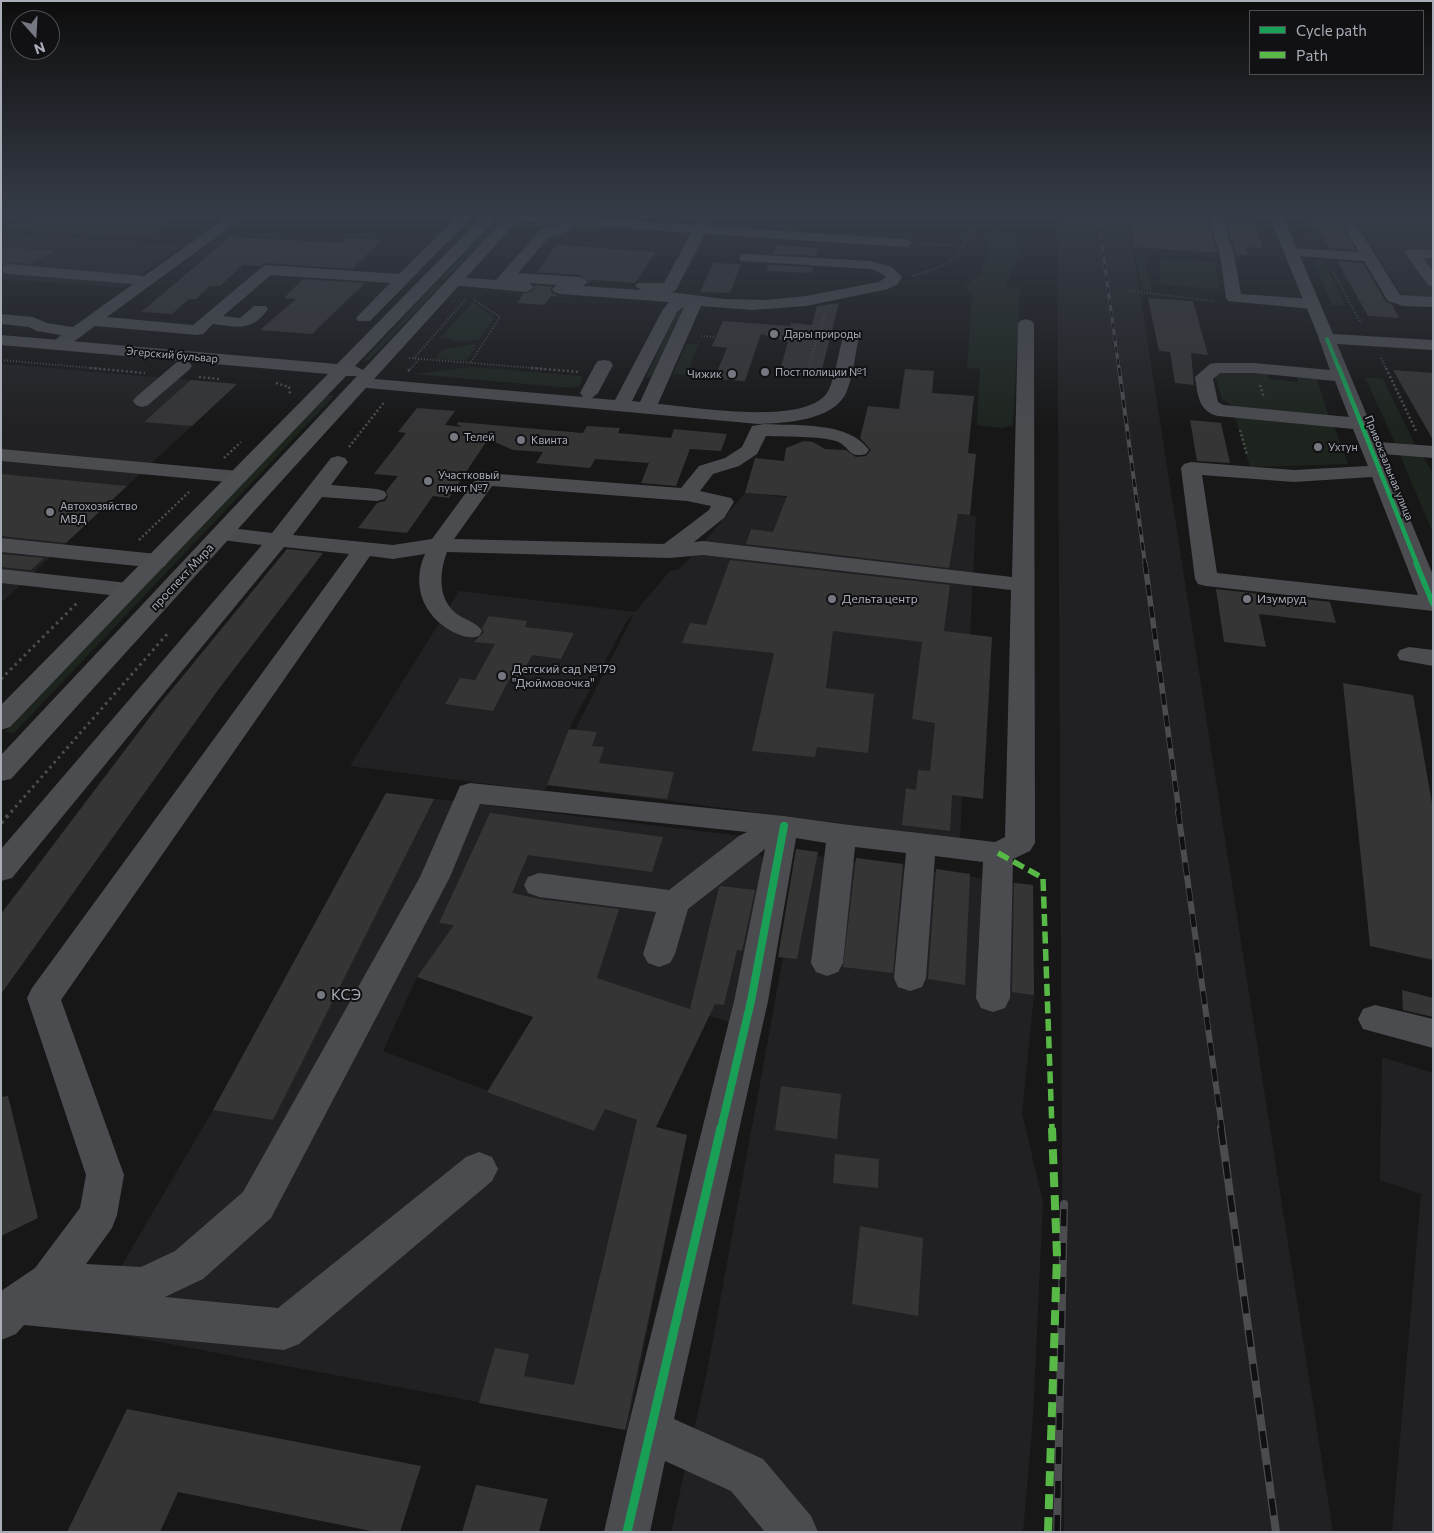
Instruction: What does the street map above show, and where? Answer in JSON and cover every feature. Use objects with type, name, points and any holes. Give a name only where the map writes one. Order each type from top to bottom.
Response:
[{"type":"main road","points":[[1,721],[422,288]]},
{"type":"main road","name":"проспект Мира","points":[[4,766],[450,288]]},
{"type":"main road","name":"Привокзальная улица","points":[[1305,288],[1327,339]]},
{"type":"main road","points":[[1327,339],[1433,345]]},
{"type":"main road","name":"Эгерский бульвар","points":[[1,340],[53,348],[367,378]]},
{"type":"main road","name":"Эгерский бульвар","points":[[1,348],[53,348]]},
{"type":"street","points":[[53,348],[139,288]]},
{"type":"street","points":[[142,401],[182,359],[203,325],[247,288]]},
{"type":"street","points":[[364,318],[394,288]]},
{"type":"street","points":[[550,288],[669,297],[690,301],[759,305],[793,302],[874,288]]},
{"type":"street","points":[[1232,288],[1234,298],[1312,304]]},
{"type":"street","points":[[1387,288],[1394,298],[1403,301],[1433,302]]},
{"type":"street","points":[[560,289],[568,308]]},
{"type":"street","points":[[623,401],[670,311],[675,305],[690,301]]},
{"type":"street","points":[[649,403],[690,301]]},
{"type":"street","points":[[92,321],[203,325],[244,323],[260,309]]},
{"type":"street","points":[[1,319],[33,322],[43,327],[76,332]]},
{"type":"street","points":[[49,1282],[142,1287],[189,1265],[257,1205],[435,877],[470,793],[784,826],[921,845],[998,853],[1020,843],[1026,324]]},
{"type":"street","points":[[367,378],[649,403],[772,409],[816,400],[829,394],[839,386],[850,337]]},
{"type":"street","name":"Привокзальная улица","points":[[1327,339],[1433,604]]},
{"type":"street","points":[[1342,376],[1254,368],[1216,368],[1204,377],[1209,404],[1218,410],[1360,424]]},
{"type":"street","points":[[589,394],[601,370]]},
{"type":"street","points":[[367,378],[589,394],[623,401]]},
{"type":"street","points":[[389,396],[759,430],[838,435],[847,439],[859,450]]},
{"type":"street","points":[[688,495],[706,470],[732,462],[750,450],[759,430]]},
{"type":"street","points":[[1369,447],[1430,451]]},
{"type":"street","points":[[1,454],[238,477]]},
{"type":"street","points":[[1,870],[278,540],[338,462]]},
{"type":"street","points":[[1379,471],[1294,476],[1191,468],[1206,579],[1433,604]]},
{"type":"street","points":[[470,631],[444,616],[429,591],[428,578],[438,545],[486,479],[688,495],[724,502],[717,514],[669,550]]},
{"type":"street","points":[[316,490],[377,495]]},
{"type":"street","points":[[222,534],[393,552],[438,545],[669,550],[703,548],[1024,586]]},
{"type":"street","points":[[1,545],[157,561]]},
{"type":"street","points":[[9,1312],[49,1282],[98,1215],[105,1175],[44,998],[364,549]]},
{"type":"street","points":[[1,576],[128,590]]},
{"type":"street","points":[[1409,655],[1433,658]]},
{"type":"street","points":[[658,954],[674,903],[749,844],[784,826]]},
{"type":"street","points":[[627,1532],[750,1001],[784,826]]},
{"type":"street","points":[[828,963],[842,835]]},
{"type":"street","points":[[910,978],[921,845]]},
{"type":"street","points":[[994,998],[998,853]]},
{"type":"street","points":[[539,885],[674,903]]},
{"type":"street","points":[[1375,1019],[1433,1034]]},
{"type":"street","points":[[9,1312],[284,1329],[479,1169]]},
{"type":"street","points":[[649,1431],[747,1475],[795,1532]]},
{"type":"path","points":[[1341,288],[1362,325]]},
{"type":"path","points":[[1129,291],[1168,294]]},
{"type":"path","points":[[414,358],[468,296],[500,317],[471,362]]},
{"type":"path","points":[[788,370],[800,371],[809,369],[826,311]]},
{"type":"path","points":[[406,358],[601,370]]},
{"type":"path","points":[[408,372],[420,358]]},
{"type":"path","points":[[1382,359],[1430,451]]},
{"type":"path","points":[[1254,368],[1269,415]]},
{"type":"path","points":[[1236,412],[1251,473]]},
{"type":"path","points":[[138,541],[191,490]]},
{"type":"path","points":[[1,679],[82,597]]},
{"type":"path","points":[[1,823],[171,629]]},
{"type":"shaded area","points":[[432,288],[439,288],[369,360],[362,362]]},
{"type":"shaded area","points":[[967,288],[1020,288],[1013,425],[1002,428],[977,425],[980,369],[967,368],[972,294]]},
{"type":"shaded area","points":[[1057,288],[1139,288],[1333,1532],[1064,1531]]},
{"type":"shaded area","points":[[1142,288],[1151,288],[1152,290],[1142,290]]},
{"type":"shaded area","points":[[1195,288],[1220,288],[1220,290]]},
{"type":"shaded area","points":[[1325,288],[1337,288],[1345,306],[1332,305]]},
{"type":"shaded area","points":[[1397,288],[1433,288],[1433,299],[1404,298]]},
{"type":"shaded area","points":[[473,302],[494,318],[480,339],[466,342],[440,338]]},
{"type":"shaded area","points":[[687,307],[655,377],[646,377],[676,313]]},
{"type":"shaded area","points":[[472,344],[477,345],[466,361],[435,359],[442,350]]},
{"type":"shaded area","points":[[686,344],[698,344],[687,375],[673,374]]},
{"type":"shaded area","points":[[1,364],[237,384],[1,603]]},
{"type":"shaded area","points":[[472,367],[582,376],[580,386],[570,388],[414,374]]},
{"type":"shaded area","points":[[1227,371],[1267,374],[1269,379],[1298,382],[1297,377],[1317,379],[1329,417],[1234,407],[1222,399],[1215,376]]},
{"type":"shaded area","points":[[1365,377],[1383,379],[1415,445],[1395,443]]},
{"type":"shaded area","points":[[326,396],[334,396],[14,733],[5,732]]},
{"type":"shaded area","points":[[1235,417],[1334,426],[1348,464],[1250,467]]},
{"type":"shaded area","points":[[1400,455],[1423,456],[1433,474],[1433,533]]},
{"type":"shaded area","points":[[745,493],[976,516],[960,839],[548,785],[543,791],[350,766],[459,591],[635,612],[670,571],[679,569]],"holes":[[[634,614],[551,777],[569,729],[626,622]]]},
{"type":"shaded area","points":[[386,793],[741,836],[764,859],[729,1022],[451,931],[417,977],[383,1051],[594,1131],[605,1109],[656,1127],[687,1135],[627,1430],[90,1329],[99,1304],[213,1110]]},
{"type":"shaded area","points":[[802,854],[1033,885],[1034,995],[1022,1113],[1043,1202],[1033,1417],[1023,1532],[671,1532],[707,1372]]},
{"type":"shaded area","points":[[1382,1057],[1433,1073],[1433,1532],[1392,1532],[1421,1194],[1380,1180]]},
{"type":"building","points":[[170,288],[208,288],[196,299],[189,299],[172,314],[141,312]]},
{"type":"building","points":[[294,288],[360,288],[312,334],[260,330],[296,299],[284,298]]},
{"type":"building","points":[[535,288],[551,288],[550,289],[552,293],[559,296],[578,297],[551,296],[545,305],[517,303],[523,294]]},
{"type":"building","points":[[702,288],[732,288],[730,293],[700,292]]},
{"type":"building","points":[[1352,288],[1377,288],[1386,302],[1392,304],[1399,318],[1368,316]]},
{"type":"building","points":[[1148,298],[1193,301],[1208,355],[1191,353],[1194,385],[1175,383],[1170,352],[1159,351]]},
{"type":"building","points":[[839,303],[820,377],[779,374],[788,342],[761,334],[745,381],[714,379],[727,348],[712,346],[723,321],[790,326],[791,323],[812,325],[817,306]]},
{"type":"building","points":[[905,369],[934,371],[932,393],[974,396],[968,453],[976,454],[970,515],[958,514],[949,568],[746,544],[751,529],[773,532],[787,496],[745,493],[755,458],[784,461],[786,448],[804,441],[813,442],[825,449],[846,450],[856,457],[866,456],[871,450],[860,438],[868,406],[899,409]]},
{"type":"building","points":[[1393,370],[1433,373],[1433,440]]},
{"type":"building","points":[[191,380],[237,384],[192,426],[144,422]]},
{"type":"building","points":[[417,408],[455,411],[445,425],[462,427],[457,424],[458,422],[583,433],[587,426],[620,428],[618,433],[671,438],[674,429],[727,434],[721,451],[690,449],[676,486],[641,483],[649,463],[595,459],[590,468],[536,463],[543,452],[513,450],[488,439],[449,498],[433,496],[407,533],[358,528],[377,503],[385,501],[388,496],[386,491],[398,476],[374,474],[406,433],[398,432]]},
{"type":"building","points":[[1190,420],[1221,423],[1230,463],[1197,461]]},
{"type":"building","name":"Автохозяйство МВД","points":[[1,474],[127,486],[66,543],[1,536]]},
{"type":"building","points":[[287,549],[323,553],[218,690],[1,994],[1,914],[159,705]]},
{"type":"building","points":[[1,554],[44,558],[31,570],[1,567]]},
{"type":"building","points":[[730,560],[950,585],[944,631],[992,637],[983,799],[952,795],[950,831],[902,825],[906,788],[916,790],[918,770],[930,771],[935,723],[912,719],[922,642],[833,631],[826,688],[874,694],[868,753],[817,747],[815,757],[752,751],[774,653],[682,643],[690,623],[706,625]]},
{"type":"building","points":[[1216,589],[1330,602],[1336,623],[1259,614],[1266,647],[1224,642]]},
{"type":"building","points":[[489,616],[527,621],[525,627],[574,633],[561,659],[532,655],[519,680],[509,679],[493,711],[445,704],[460,678],[475,680],[495,644],[474,642],[484,632],[482,628]]},
{"type":"building","points":[[1343,683],[1413,695],[1433,809],[1433,960],[1370,946]]},
{"type":"building","points":[[569,729],[597,732],[592,746],[604,747],[599,763],[674,772],[667,799],[547,785]]},
{"type":"building","points":[[386,793],[434,799],[273,1120],[213,1110]]},
{"type":"building","points":[[490,813],[663,837],[652,872],[528,855],[512,893],[539,899],[619,909],[597,978],[690,1009],[719,887],[755,890],[742,951],[737,950],[724,1005],[715,1004],[656,1127],[687,1135],[625,1430],[479,1403],[495,1348],[529,1354],[524,1376],[574,1385],[637,1120],[605,1109],[594,1131],[487,1092],[533,1017],[417,977],[454,925],[439,923]]},
{"type":"building","points":[[796,849],[818,852],[797,959],[778,957]]},
{"type":"building","points":[[856,858],[903,864],[893,973],[843,967]]},
{"type":"building","points":[[936,869],[970,874],[965,985],[928,979]]},
{"type":"building","points":[[1014,883],[1033,885],[1034,995],[1012,992]]},
{"type":"building","points":[[1402,990],[1433,998],[1433,1017],[1403,1010]]},
{"type":"building","points":[[781,1086],[841,1094],[837,1139],[775,1130]]},
{"type":"building","points":[[8,1096],[38,1218],[1,1236],[1,1097]]},
{"type":"building","points":[[835,1154],[879,1159],[878,1188],[833,1183]]},
{"type":"building","points":[[860,1226],[923,1238],[918,1316],[852,1304]]},
{"type":"building","points":[[127,1409],[421,1466],[400,1532],[376,1532],[178,1492],[160,1532],[67,1532]]},
{"type":"building","points":[[476,1485],[548,1499],[539,1532],[462,1532]]},
{"type":"railway","points":[[1108,288],[1119,369]]},
{"type":"railway","points":[[1119,368],[1145,564]]},
{"type":"railway","points":[[1145,563],[1179,812]]},
{"type":"railway","points":[[1178,811],[1222,1129]]},
{"type":"railway","points":[[1221,1128],[1276,1532]]},
{"type":"railway","points":[[1057,1532],[1064,1204]]},
{"type":"marked path","points":[[998,853],[1043,878],[1057,1256],[1048,1532]]},
{"type":"cycle path","points":[[1327,339],[1433,604]]},
{"type":"cycle path","points":[[627,1532],[649,1431],[751,1001],[784,826]]},
{"type":"place","name":"Дары природы","points":[[774,334]]},
{"type":"place","name":"Пост полиции №1","points":[[765,372]]},
{"type":"place","name":"Чижик","points":[[732,374]]},
{"type":"place","name":"Телей","points":[[454,437]]},
{"type":"place","name":"Квинта","points":[[521,440]]},
{"type":"place","name":"Ухтун","points":[[1318,447]]},
{"type":"place","name":"Участковый пункт №7","points":[[428,481]]},
{"type":"place","name":"Автохозяйство МВД","points":[[50,512]]},
{"type":"place","name":"Дельта центр","points":[[832,599]]},
{"type":"place","name":"Изумруд","points":[[1247,599]]},
{"type":"place","name":"Детский сад №179 \"Дюймовочка\"","points":[[502,676]]},
{"type":"place","name":"КСЭ","points":[[321,995]]}]
